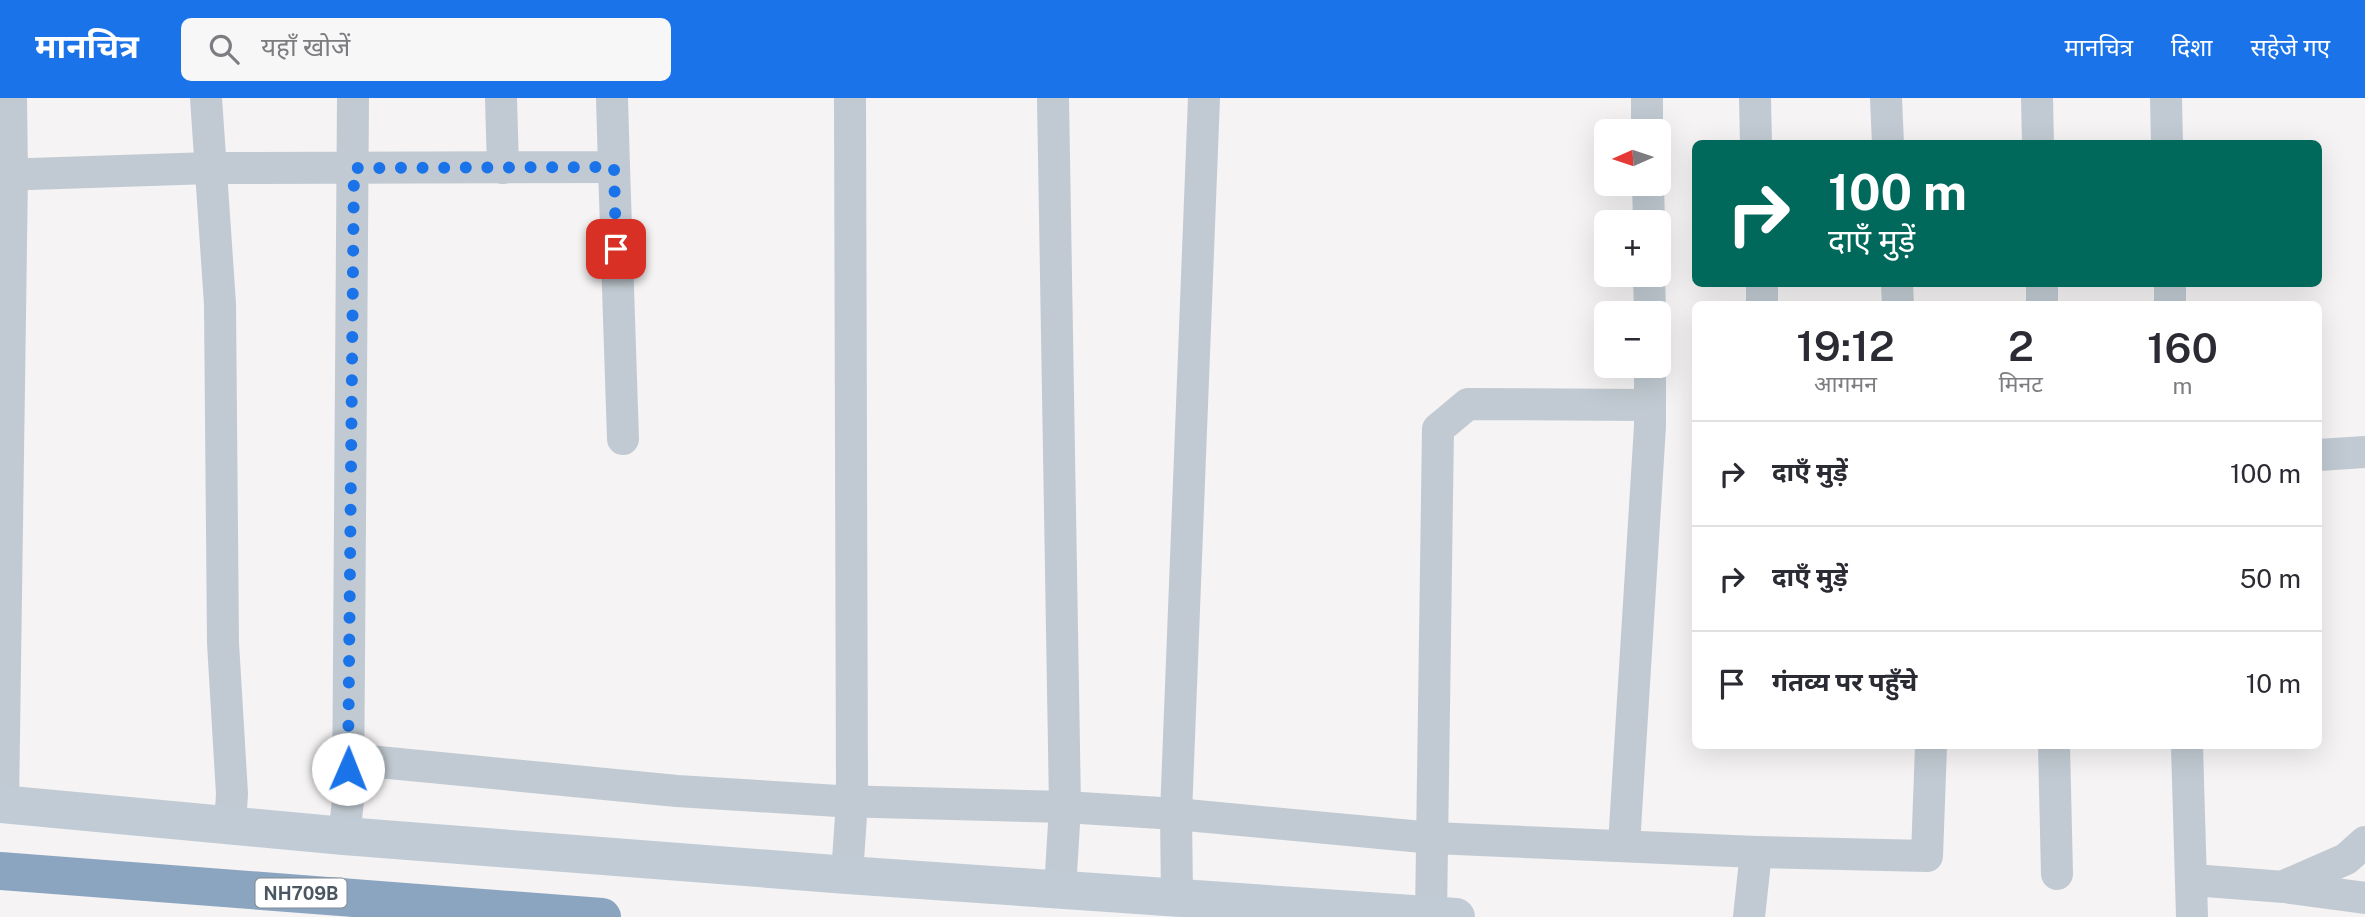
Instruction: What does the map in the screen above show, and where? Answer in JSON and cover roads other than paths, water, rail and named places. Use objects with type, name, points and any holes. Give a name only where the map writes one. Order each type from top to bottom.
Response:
[{"type":"highway","name":"NH709B","points":[[0,871],[602,917]]},
{"type":"street","points":[[11,98],[6,174],[2,795],[346,818],[850,831],[1065,813],[1176,819],[1433,844],[1624,845],[1756,860],[1927,856],[1930,749]]},
{"type":"street","points":[[206,98],[220,304],[223,643],[231,809]]},
{"type":"street","points":[[346,818],[354,98]]},
{"type":"street","points":[[501,98],[503,168]]},
{"type":"street","points":[[612,98],[623,439]]},
{"type":"street","points":[[850,98],[850,831]]},
{"type":"street","points":[[1053,98],[1065,813],[1060,877]]},
{"type":"street","points":[[1178,883],[1176,819],[1204,98]]},
{"type":"street","points":[[1647,98],[1647,119]]},
{"type":"street","points":[[1755,98],[1756,140]]},
{"type":"street","points":[[1886,98],[1888,140]]},
{"type":"street","points":[[2037,98],[2038,140]]},
{"type":"street","points":[[2166,98],[2167,140]]},
{"type":"street","points":[[6,174],[210,168],[614,167]]},
{"type":"street","points":[[1624,845],[1650,378]]},
{"type":"street","points":[[348,764],[677,791],[1060,877],[1178,883],[1440,907],[1433,844],[1438,429],[1468,404],[1650,405]]},
{"type":"street","points":[[2322,455],[2365,452]]},
{"type":"street","points":[[2053,749],[2057,874]]},
{"type":"street","points":[[2186,749],[2193,898],[2284,887],[2365,898]]},
{"type":"street","points":[[2284,887],[2346,859],[2365,842]]},
{"type":"street","points":[[1750,913],[1756,860]]}]
